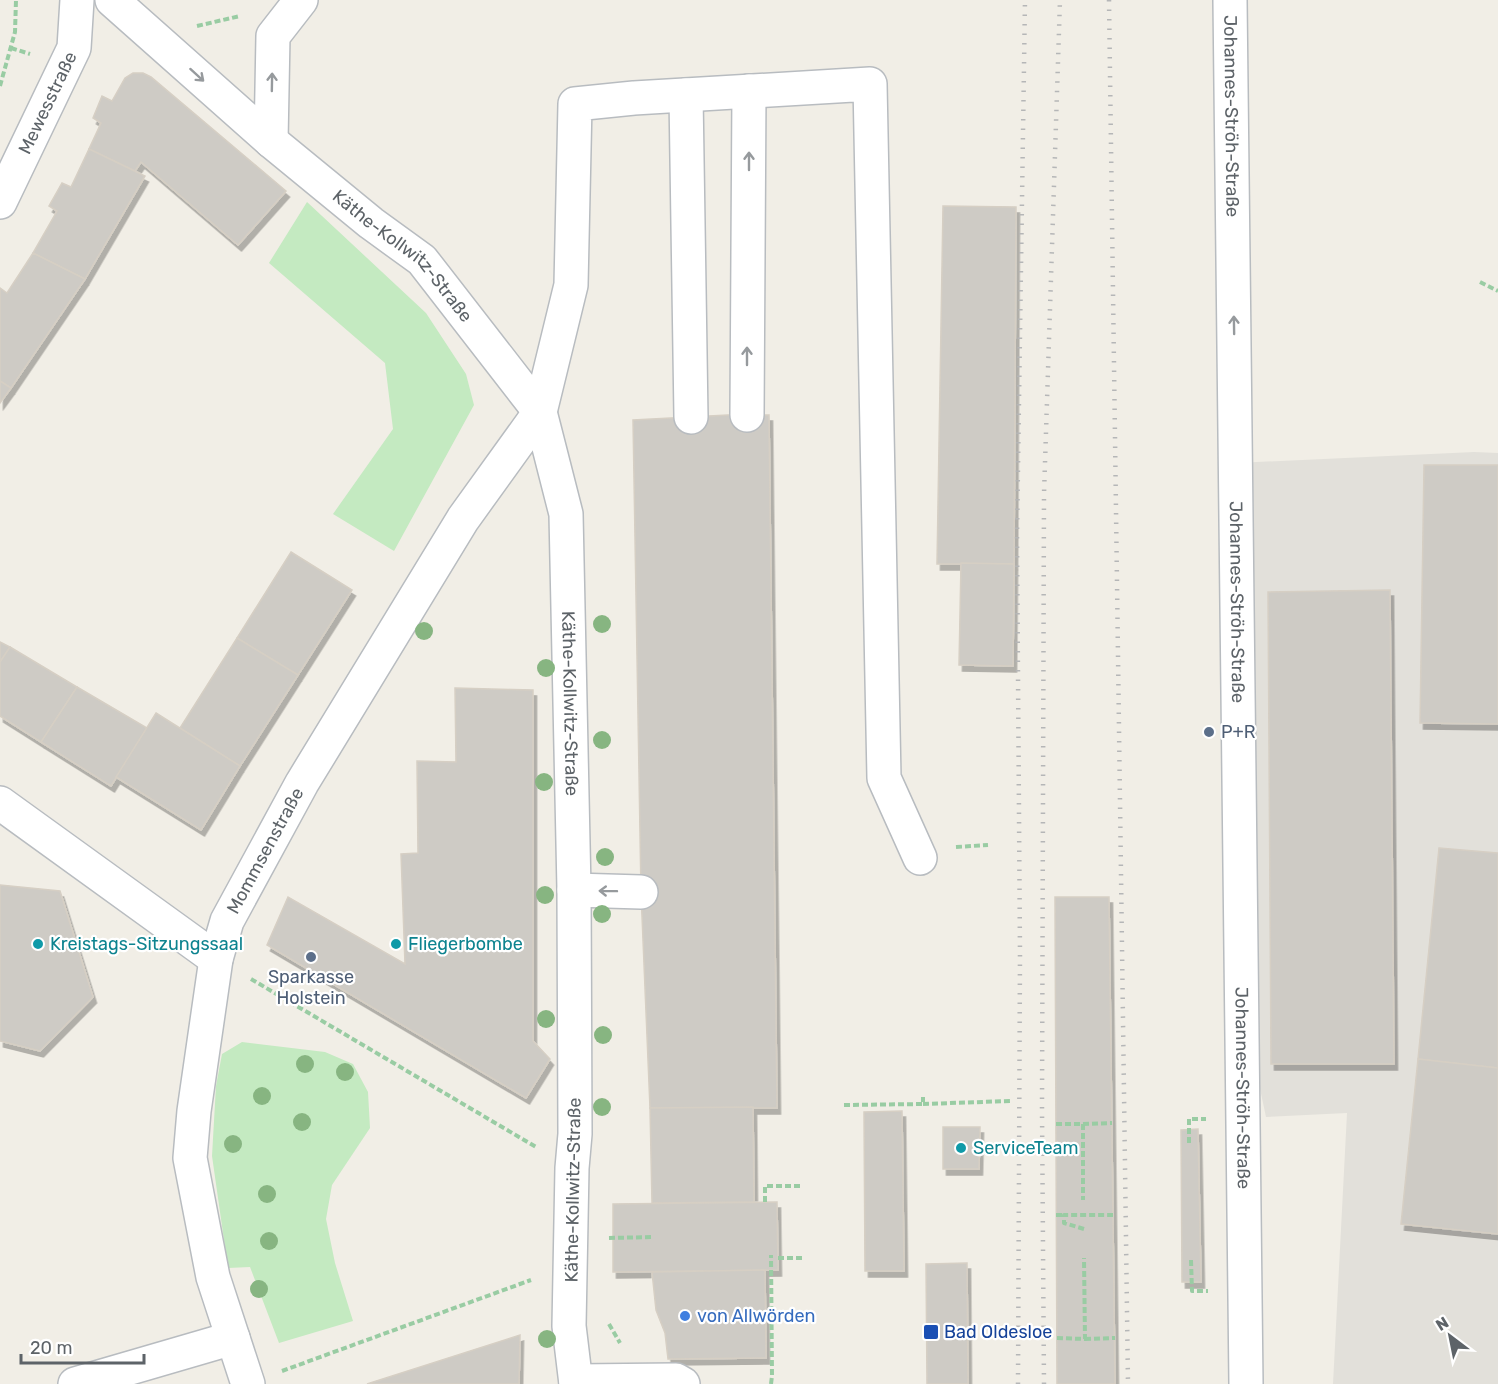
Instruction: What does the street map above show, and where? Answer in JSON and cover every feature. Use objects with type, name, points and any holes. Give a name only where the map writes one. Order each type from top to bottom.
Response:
[{"type":"street","name":"Mewesstraße","points":[[0,202],[74,48],[78,0]]},
{"type":"street","name":"Käthe-Kollwitz-Straße","points":[[112,0],[271,141],[371,223],[422,260],[540,412],[566,514],[574,890],[576,1134],[572,1168],[569,1326],[576,1382]]},
{"type":"street","points":[[271,141],[273,36],[301,0]]},
{"type":"street","name":"Johannes-Ströh-Straße","points":[[1230,0],[1246,1384]]},
{"type":"street","points":[[540,412],[571,285],[575,104],[870,84],[884,778],[920,858]]},
{"type":"street","points":[[747,415],[749,91]]},
{"type":"street","points":[[686,95],[691,417]]},
{"type":"street","name":"Mommsenstraße","points":[[248,1384],[213,1277],[190,1158],[194,1111],[216,959],[227,921],[302,783],[463,519],[540,412]]},
{"type":"street","points":[[0,803],[216,959]]},
{"type":"street","points":[[574,890],[641,892]]},
{"type":"street","points":[[75,1384],[233,1338]]},
{"type":"street","points":[[576,1382],[678,1383]]},
{"type":"path","points":[[0,86],[15,32],[16,0]]},
{"type":"path","points":[[153,36],[242,16]]},
{"type":"path","points":[[1480,282],[1498,291]]},
{"type":"path","points":[[216,959],[572,1168]]},
{"type":"path","points":[[923,1097],[923,1104]]},
{"type":"path","points":[[844,1105],[1010,1101]]},
{"type":"path","points":[[876,1104],[876,1112]]},
{"type":"path","points":[[1056,1124],[1112,1124]]},
{"type":"path","points":[[1083,1124],[1083,1200]]},
{"type":"path","points":[[765,1202],[765,1186],[801,1186]]},
{"type":"path","points":[[1056,1215],[1113,1215]]},
{"type":"path","points":[[1064,1215],[1064,1223],[1084,1229]]},
{"type":"path","points":[[320,1358],[543,1276],[571,1242],[600,1238],[653,1237]]},
{"type":"path","points":[[771,1255],[771,1384]]},
{"type":"path","points":[[778,1258],[802,1258]]},
{"type":"path","points":[[1084,1258],[1085,1338]]},
{"type":"path","points":[[606,1318],[623,1347]]},
{"type":"path","points":[[1057,1338],[1115,1338]]},
{"type":"shaded area","points":[[1474,452],[1498,453],[1498,1384],[1333,1384],[1347,1113],[1266,1117],[1242,1004],[1236,463]]},
{"type":"green space","points":[[307,202],[426,313],[466,374],[474,405],[394,551],[333,514],[393,429],[385,363],[269,263]]},
{"type":"green space","points":[[242,1042],[325,1052],[353,1064],[368,1092],[370,1128],[332,1185],[326,1219],[335,1263],[353,1321],[279,1343],[250,1267],[228,1268],[212,1156],[216,1086],[222,1054]]},
{"type":"building","points":[[133,73],[143,73],[151,77],[286,191],[238,245],[141,162],[135,171],[89,149],[101,123],[93,118],[102,96],[112,101],[125,78]]},
{"type":"building","points":[[89,149],[145,176],[85,279],[33,253],[57,211],[49,206],[62,183],[71,187]]},
{"type":"building","points":[[943,206],[1016,207],[1014,564],[937,564]]},
{"type":"building","points":[[33,253],[85,279],[11,388],[0,381],[0,288],[7,293]]},
{"type":"building","points":[[0,381],[11,388],[0,403]]},
{"type":"building","points":[[769,415],[777,1108],[650,1108],[641,892],[633,420]]},
{"type":"building","points":[[1424,465],[1498,465],[1498,724],[1420,723]]},
{"type":"building","points":[[291,552],[352,590],[298,675],[237,638]]},
{"type":"building","points":[[961,563],[1014,564],[1013,666],[959,665]]},
{"type":"building","points":[[1390,590],[1394,1064],[1271,1064],[1268,592]]},
{"type":"building","points":[[237,638],[298,675],[240,766],[180,728]]},
{"type":"building","points":[[0,642],[10,647],[0,662]]},
{"type":"building","points":[[10,647],[77,687],[41,742],[0,716],[0,662]]},
{"type":"building","points":[[77,687],[147,728],[111,786],[41,742]]},
{"type":"building","points":[[455,688],[533,690],[533,1041],[550,1059],[526,1098],[267,945],[288,897],[405,964],[401,854],[418,853],[417,761],[456,762]]},
{"type":"building","points":[[156,713],[240,766],[201,830],[116,777]]},
{"type":"building","points":[[1439,848],[1498,853],[1498,1068],[1418,1059]]},
{"type":"building","name":"Kreistags-Sitzungssaal","points":[[0,885],[60,891],[93,997],[40,1051],[0,1041]]},
{"type":"building","points":[[1055,897],[1109,897],[1115,1384],[1057,1384]]},
{"type":"building","points":[[1418,1059],[1498,1068],[1498,1234],[1401,1224]]},
{"type":"building","points":[[753,1107],[754,1202],[652,1203],[650,1108]]},
{"type":"building","points":[[902,1111],[904,1271],[865,1271],[864,1112]]},
{"type":"building","name":"ServiceTeam","points":[[943,1127],[980,1127],[979,1169],[943,1169]]},
{"type":"building","points":[[1198,1129],[1201,1282],[1182,1282],[1181,1130]]},
{"type":"building","points":[[777,1202],[778,1270],[613,1272],[613,1204]]},
{"type":"building","points":[[967,1263],[968,1384],[927,1384],[926,1264]]},
{"type":"building","points":[[765,1270],[766,1358],[668,1359],[665,1333],[656,1310],[652,1272]]},
{"type":"building","points":[[520,1335],[519,1384],[367,1384]]},
{"type":"railway","points":[[1018,1384],[1020,953],[1017,535],[1025,0]]},
{"type":"railway","points":[[1044,1384],[1042,1108],[1044,494],[1060,0]]},
{"type":"railway","points":[[1109,0],[1128,1384]]},
{"type":"place","name":"P+R","points":[[1209,732]]},
{"type":"place","name":"Kreistags-Sitzungssaal","points":[[38,944]]},
{"type":"place","name":"Fliegerbombe","points":[[396,944]]},
{"type":"place","name":"Sparkasse Holstein","points":[[311,957]]},
{"type":"place","name":"ServiceTeam","points":[[961,1148]]},
{"type":"place","name":"von Allwörden","points":[[685,1316]]},
{"type":"place","name":"Bad Oldesloe","points":[[931,1332]]}]
